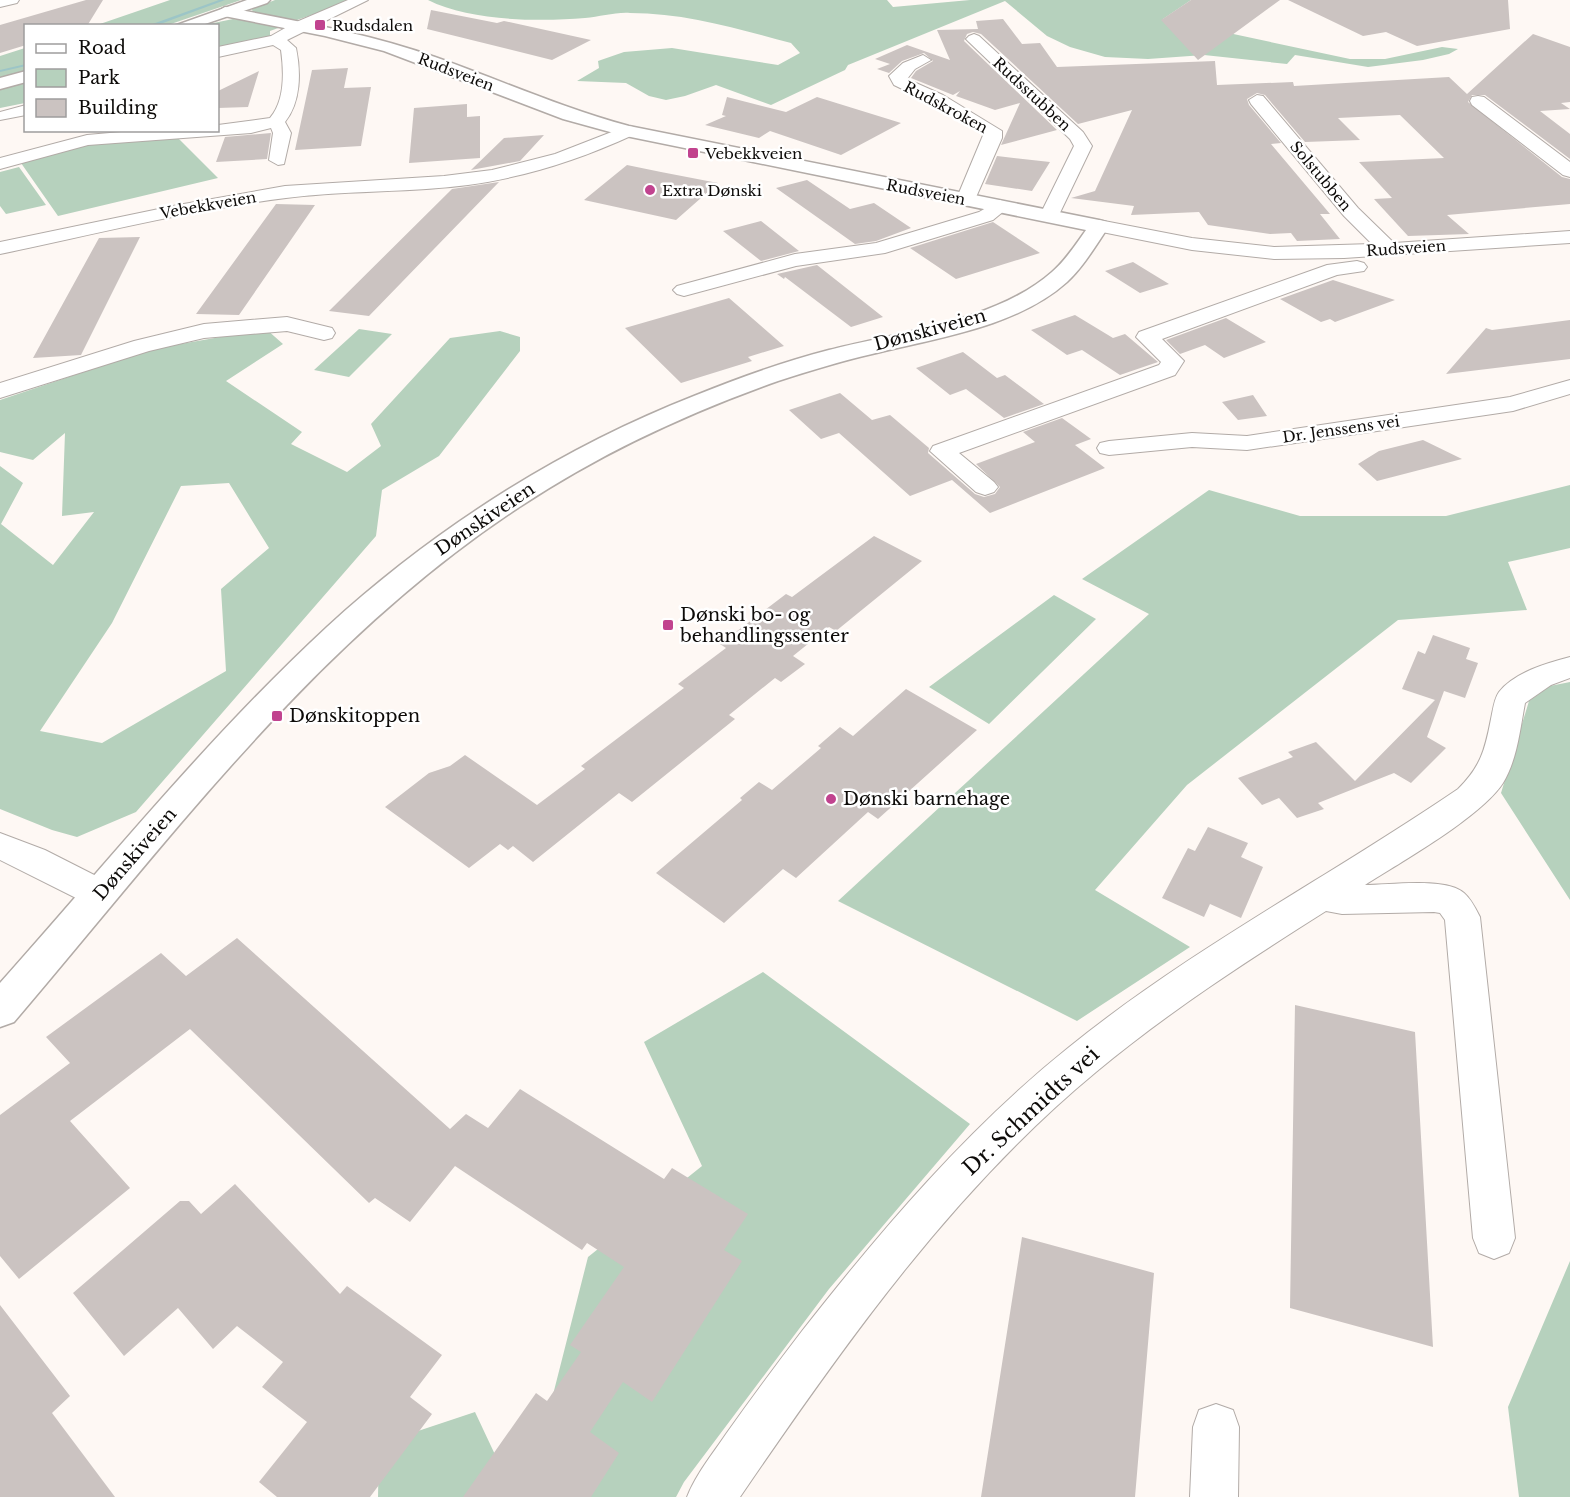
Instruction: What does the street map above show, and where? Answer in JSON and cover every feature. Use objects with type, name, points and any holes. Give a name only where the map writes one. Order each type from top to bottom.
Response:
[{"type":"street","points":[[0,3],[12,0]]},
{"type":"street","points":[[188,24],[262,0]]},
{"type":"street","points":[[219,52],[276,40],[299,26],[361,0]]},
{"type":"street","name":"Rudsveien","points":[[225,12],[282,22],[418,57],[569,115],[627,131],[1192,244],[1248,252],[1324,253],[1570,237]]},
{"type":"street","name":"Rudsstubben","points":[[974,39],[1077,136],[1083,146],[1050,216]]},
{"type":"street","points":[[219,130],[251,128],[276,122],[286,111],[289,101],[290,57],[288,48],[276,40]]},
{"type":"street","name":"Rudskroken","points":[[923,60],[902,71],[897,76],[900,82],[938,99],[993,131],[993,138],[966,200]]},
{"type":"street","points":[[0,84],[24,77]]},
{"type":"street","name":"Solstubben","points":[[1257,100],[1351,212],[1389,249]]},
{"type":"street","points":[[1478,101],[1570,171]]},
{"type":"street","points":[[3,116],[24,111]]},
{"type":"street","points":[[276,122],[282,133],[278,160]]},
{"type":"street","name":"Vebekkveien","points":[[0,248],[162,213],[266,195],[315,189],[447,182],[507,173],[561,159],[627,131]]},
{"type":"street","points":[[0,164],[87,140],[196,132]]},
{"type":"street","points":[[684,290],[795,260],[879,249],[986,216],[1000,206]]},
{"type":"street","name":"Dønskiveien","points":[[0,1010],[204,774],[340,632],[426,559],[543,479],[624,437],[688,408],[807,364],[967,321],[1021,303],[1053,282],[1071,266],[1082,255],[1099,226]]},
{"type":"street","points":[[985,487],[942,451],[1086,397],[1167,370],[1173,361],[1148,337],[1334,269],[1357,267]]},
{"type":"street","points":[[0,392],[142,346],[204,331],[287,324],[324,333]]},
{"type":"street","name":"Dr. Jenssens vei","points":[[1109,448],[1192,440],[1246,443],[1503,406],[1570,387]]},
{"type":"street","name":"Dr. Schmidts vei","points":[[711,1497],[855,1298],[971,1164],[1058,1082],[1144,1012],[1470,798],[1490,777],[1501,748],[1511,699],[1540,678],[1570,667]]},
{"type":"street","points":[[0,846],[33,859],[100,894]]},
{"type":"street","points":[[1319,895],[1342,900],[1434,898],[1451,902],[1462,917],[1494,1238]]},
{"type":"street","points":[[1214,1497],[1216,1427]]},
{"type":"green space","points":[[170,0],[241,0],[171,24],[100,24]]},
{"type":"green space","points":[[275,0],[354,0],[297,20],[253,13],[252,9]]},
{"type":"green space","points":[[428,0],[887,0],[893,7],[970,0],[1191,0],[1163,19],[1350,59],[1385,59],[1442,47],[1458,49],[1449,54],[1423,60],[1368,67],[1295,55],[1287,64],[1204,55],[1148,59],[1105,57],[1070,47],[1047,36],[1005,1],[848,65],[845,70],[771,105],[716,85],[666,100],[649,96],[626,83],[577,81],[599,68],[598,61],[624,52],[672,48],[778,65],[800,53],[791,43],[712,23],[671,16],[624,13],[567,19],[526,20],[463,12]]},
{"type":"green space","points":[[233,19],[281,27],[270,31],[270,36],[219,49],[219,24],[209,24]]},
{"type":"green space","points":[[24,48],[24,71],[0,80],[0,56]]},
{"type":"green space","points":[[24,82],[24,103],[0,108],[0,89]]},
{"type":"green space","points":[[177,137],[218,178],[58,216],[21,163],[92,143]]},
{"type":"green space","points":[[19,167],[46,205],[6,214],[0,206],[0,172]]},
{"type":"green space","points":[[266,329],[283,344],[226,381],[302,432],[291,444],[347,472],[381,446],[371,424],[450,338],[500,331],[520,337],[520,351],[439,456],[382,490],[376,536],[136,812],[77,837],[52,830],[0,809],[0,466],[23,483],[1,524],[53,565],[94,512],[62,516],[65,433],[33,460],[0,452],[0,400],[152,349]],"holes":[[[229,483],[269,548],[221,589],[226,671],[102,743],[40,731],[112,623],[181,486]]]},
{"type":"green space","points":[[359,329],[392,334],[349,377],[314,370]]},
{"type":"green space","points":[[1570,485],[1570,548],[1508,562],[1527,610],[1398,620],[1187,785],[1095,890],[1190,947],[1077,1021],[838,901],[1149,614],[1082,579],[1209,490],[1300,516],[1446,516]]},
{"type":"green space","points":[[1054,595],[1096,619],[989,724],[929,687]]},
{"type":"green space","points":[[1570,682],[1570,900],[1501,793],[1529,701],[1550,686]]},
{"type":"green space","points":[[763,972],[970,1124],[829,1289],[684,1482],[676,1497],[527,1497],[588,1257],[702,1166],[644,1042]]},
{"type":"green space","points":[[1570,1261],[1570,1497],[1519,1497],[1508,1407]]},
{"type":"green space","points":[[475,1412],[515,1497],[378,1497],[379,1444]]},
{"type":"building","points":[[86,0],[103,0],[88,24],[24,24],[24,46],[0,53],[0,25]]},
{"type":"building","points":[[1191,0],[1280,0],[1198,60],[1161,20]]},
{"type":"building","points":[[1288,0],[1508,0],[1510,29],[1417,46],[1386,32],[1363,36]]},
{"type":"building","points":[[431,10],[497,23],[504,21],[591,40],[552,60],[427,29]]},
{"type":"building","points":[[1003,19],[1022,44],[1040,43],[1057,67],[1215,61],[1217,85],[1293,82],[1294,86],[1449,77],[1467,94],[1533,34],[1570,47],[1570,102],[1561,103],[1570,109],[1540,111],[1570,134],[1570,159],[1485,95],[1472,95],[1468,102],[1562,177],[1570,179],[1570,204],[1447,215],[1469,234],[1408,236],[1374,199],[1392,198],[1359,162],[1444,158],[1400,115],[1338,118],[1360,140],[1305,142],[1265,95],[1257,93],[1247,99],[1249,105],[1281,143],[1271,144],[1330,214],[1320,214],[1340,239],[1297,241],[1291,233],[1270,234],[1208,225],[1199,212],[1131,215],[1134,206],[1071,198],[1095,191],[1132,110],[1078,124],[981,34],[973,32],[967,34],[964,41],[1057,130],[1001,145],[1020,103],[995,110],[956,96],[960,91],[953,95],[911,78],[916,71],[933,61],[924,53],[902,61],[889,73],[877,69],[890,64],[875,59],[907,45],[950,60],[937,30],[978,29],[976,21]]},
{"type":"building","points":[[348,68],[344,88],[371,87],[361,146],[295,150],[312,70]]},
{"type":"building","points":[[259,71],[248,107],[219,108],[219,91]]},
{"type":"building","points":[[727,97],[786,112],[817,97],[901,123],[841,155],[770,131],[759,138],[705,125],[726,116],[722,115]]},
{"type":"building","points":[[467,104],[467,117],[480,116],[480,158],[409,163],[414,108]]},
{"type":"building","points":[[271,133],[267,159],[216,162],[225,137]]},
{"type":"building","points":[[544,135],[520,161],[471,170],[504,138]]},
{"type":"building","points":[[997,156],[1050,162],[1032,191],[985,184]]},
{"type":"building","points":[[627,165],[718,183],[676,220],[584,200]]},
{"type":"building","points":[[807,180],[850,209],[874,203],[911,228],[876,241],[855,244],[776,188]]},
{"type":"building","points":[[499,182],[369,316],[329,311],[452,189]]},
{"type":"building","points":[[276,204],[315,205],[239,315],[196,314]]},
{"type":"building","points":[[761,221],[799,251],[761,261],[723,231]]},
{"type":"building","points":[[993,222],[1040,253],[956,279],[910,248]]},
{"type":"building","points":[[140,237],[81,355],[33,358],[99,238]]},
{"type":"building","points":[[1133,262],[1169,284],[1140,293],[1105,271]]},
{"type":"building","points":[[817,265],[883,317],[851,327],[785,277],[784,279],[777,274]]},
{"type":"building","points":[[1333,280],[1395,300],[1335,322],[1330,319],[1321,322],[1280,299]]},
{"type":"building","points":[[729,298],[784,346],[748,357],[752,361],[681,383],[625,328]]},
{"type":"building","points":[[1075,315],[1113,338],[1125,334],[1158,362],[1120,375],[1082,350],[1067,355],[1031,330]]},
{"type":"building","points":[[1226,318],[1266,342],[1224,358],[1205,345],[1180,354],[1166,340]]},
{"type":"building","points":[[1570,320],[1570,359],[1446,374],[1486,328],[1492,330]]},
{"type":"building","points":[[963,352],[997,378],[1005,375],[1044,404],[1004,418],[966,389],[950,395],[916,368]]},
{"type":"building","points":[[840,393],[872,420],[890,415],[929,448],[928,453],[975,494],[984,497],[995,494],[1000,487],[976,464],[1035,442],[1023,432],[1062,418],[1091,439],[1075,445],[1105,468],[990,513],[952,480],[910,496],[839,433],[821,439],[789,410]]},
{"type":"building","points":[[1253,395],[1267,416],[1238,420],[1222,402]]},
{"type":"building","points":[[1423,440],[1462,459],[1377,481],[1358,464],[1379,451]]},
{"type":"building","points":[[874,536],[922,561],[836,631],[829,627],[793,656],[805,664],[781,682],[775,678],[729,715],[735,719],[632,802],[619,793],[533,862],[513,846],[508,850],[500,844],[469,868],[385,807],[429,773],[450,766],[465,755],[537,805],[585,769],[581,766],[684,688],[678,684],[726,648],[720,644],[786,594],[792,597]]},
{"type":"building","points":[[1433,635],[1470,648],[1466,659],[1478,663],[1465,698],[1444,691],[1427,737],[1446,748],[1411,783],[1394,773],[1318,803],[1324,809],[1297,818],[1279,798],[1262,805],[1238,778],[1293,757],[1288,752],[1316,742],[1355,781],[1435,700],[1402,689],[1418,651],[1425,654]]},
{"type":"building","points":[[906,689],[977,730],[878,819],[868,812],[796,878],[783,869],[724,923],[656,873],[742,800],[740,798],[759,782],[772,790],[821,748],[818,746],[840,727],[853,736]]},
{"type":"building","points":[[1208,827],[1248,843],[1241,857],[1263,867],[1241,918],[1210,904],[1204,917],[1162,898],[1188,848],[1195,851]]},
{"type":"building","points":[[237,938],[450,1129],[466,1114],[488,1128],[520,1089],[664,1179],[672,1168],[748,1214],[724,1250],[742,1261],[652,1402],[623,1382],[590,1432],[619,1453],[591,1497],[463,1497],[536,1393],[547,1401],[581,1352],[570,1345],[624,1267],[587,1243],[582,1250],[455,1166],[410,1222],[375,1198],[369,1203],[190,1029],[70,1121],[130,1188],[19,1279],[0,1256],[0,1115],[70,1063],[46,1037],[161,953],[186,976]]},
{"type":"building","points":[[1295,1005],[1415,1032],[1433,1347],[1290,1308]]},
{"type":"building","points":[[235,1184],[340,1294],[347,1286],[442,1355],[410,1397],[432,1414],[370,1497],[277,1497],[259,1482],[307,1422],[262,1387],[283,1362],[237,1326],[213,1349],[178,1308],[124,1356],[73,1293],[180,1201],[189,1201],[201,1214]]},
{"type":"building","points":[[1022,1237],[1154,1273],[1135,1497],[981,1497]]},
{"type":"building","points":[[0,1305],[70,1396],[52,1413],[115,1497],[0,1497]]},
{"type":"waterway","points":[[155,24],[223,0]]},
{"type":"waterway","points":[[0,71],[24,65]]},
{"type":"place","name":"Rudsdalen","points":[[320,25]]},
{"type":"place","name":"Vebekkveien","points":[[693,153]]},
{"type":"place","name":"Extra Dønski","points":[[650,190]]},
{"type":"place","name":"Dønski bo- og behandlingssenter","points":[[668,625]]},
{"type":"place","name":"Dønskitoppen","points":[[277,716]]},
{"type":"place","name":"Dønski barnehage","points":[[831,799]]}]
